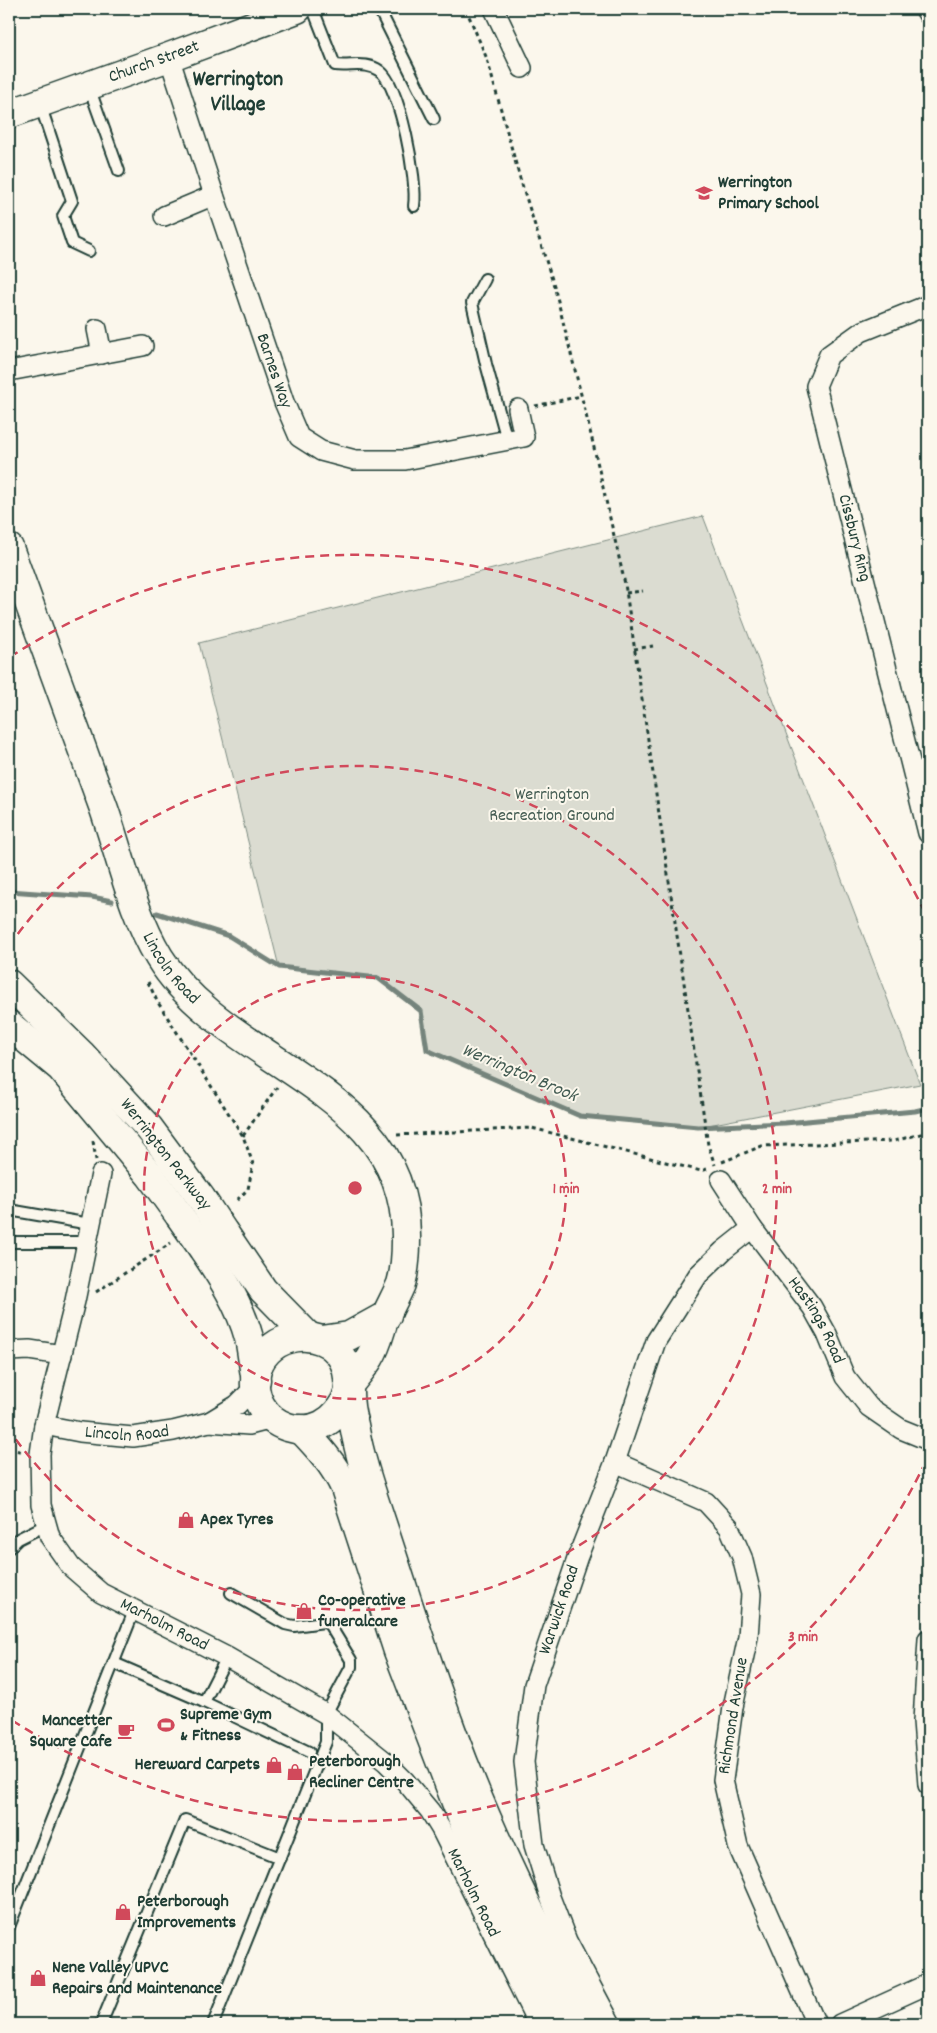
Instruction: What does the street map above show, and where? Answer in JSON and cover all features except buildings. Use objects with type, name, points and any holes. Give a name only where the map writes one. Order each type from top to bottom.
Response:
[{"type":"main road","name":"Church Street","points":[[9,114],[170,57],[283,11]]},
{"type":"main road","name":"Lincoln Road","points":[[9,548],[84,752],[135,902],[148,937],[159,956],[171,975],[199,1005],[255,1046],[324,1092],[347,1111],[371,1135],[391,1170],[402,1200],[407,1223],[406,1253],[401,1283],[371,1355],[349,1388]]},
{"type":"main road","name":"Werrington Parkway","points":[[9,984],[81,1054],[150,1128],[264,1290],[315,1339]]},
{"type":"main road","name":"Werrington Parkway","points":[[9,1025],[61,1068],[150,1175],[203,1249],[224,1280],[238,1307],[249,1340],[256,1383]]},
{"type":"main road","points":[[349,1388],[343,1406],[334,1418],[313,1428],[301,1429],[282,1425],[272,1419],[259,1402],[256,1383],[258,1369],[263,1358],[283,1340],[295,1337],[315,1339],[349,1336],[387,1315]]},
{"type":"main road","points":[[315,1339],[333,1348],[342,1358],[348,1371],[354,1426],[368,1482],[452,1733],[502,1853],[537,1927],[587,2024]]},
{"type":"main road","points":[[301,1429],[324,1453],[336,1470],[345,1488],[398,1651],[472,1844],[560,2024]]},
{"type":"street","points":[[494,9],[522,68]]},
{"type":"street","points":[[925,9],[928,14]]},
{"type":"street","name":"Barnes Way","points":[[170,57],[214,195],[284,402],[299,437],[321,451],[355,460],[405,460],[524,436],[518,409]]},
{"type":"street","points":[[164,216],[214,195]]},
{"type":"street","name":"Cissbury Ring","points":[[928,304],[860,332],[829,355],[816,386],[928,833]]},
{"type":"street","points":[[97,329],[102,354]]},
{"type":"street","points":[[9,371],[143,346]]},
{"type":"street","name":"Hastings Road","points":[[718,1172],[752,1228],[812,1307],[827,1334],[845,1376],[869,1407],[901,1429],[928,1440]]},
{"type":"street","name":"Marholm Road","points":[[101,1174],[75,1301],[44,1425],[40,1454],[41,1505],[50,1537],[71,1567],[101,1593],[227,1657],[326,1714],[386,1762],[430,1811],[441,1829],[538,2024]]},
{"type":"street","name":"Warwick Road","points":[[611,2024],[567,1941],[550,1897],[534,1845],[524,1762],[534,1685],[578,1556],[615,1462],[656,1341],[698,1275],[723,1251],[752,1228]]},
{"type":"street","points":[[9,1351],[29,1350],[62,1355]]},
{"type":"street","name":"Lincoln Road","points":[[44,1425],[80,1432],[133,1437],[173,1431],[209,1422],[237,1405],[256,1383]]},
{"type":"street","name":"Lincoln Road","points":[[209,1422],[249,1425],[272,1419]]},
{"type":"street","name":"Richmond Avenue","points":[[615,1462],[706,1502],[729,1528],[742,1557],[751,1594],[748,1637],[733,1707],[723,1780],[738,1846],[816,2024]]},
{"type":"street","points":[[928,1640],[923,1721],[928,1785]]},
{"type":"street","points":[[840,2024],[928,1984]]},
{"type":"lane","points":[[313,9],[335,65],[347,67],[365,64],[380,71],[388,80],[397,99],[411,164],[416,194],[414,206]]},
{"type":"lane","points":[[379,9],[434,119]]},
{"type":"lane","points":[[88,86],[119,172]]},
{"type":"lane","points":[[39,103],[72,201],[63,216],[72,243],[88,251]]},
{"type":"lane","points":[[485,279],[472,303],[506,440]]},
{"type":"lane","points":[[9,1210],[89,1233]]},
{"type":"lane","points":[[9,1242],[89,1233]]},
{"type":"lane","points":[[9,1548],[18,1539],[46,1525]]},
{"type":"lane","points":[[213,2024],[326,1742],[326,1714],[351,1667],[351,1660],[329,1624],[324,1622],[294,1626],[285,1624],[232,1593]]},
{"type":"lane","points":[[9,1927],[12,1912],[134,1610]]},
{"type":"lane","points":[[204,1702],[227,1657]]},
{"type":"lane","points":[[114,1663],[204,1702],[309,1752]]},
{"type":"lane","points":[[102,2024],[185,1820],[280,1858]]},
{"type":"path","points":[[466,9],[487,59],[519,175],[555,290],[626,593],[708,1145],[718,1172]]},
{"type":"path","points":[[518,409],[581,396]]},
{"type":"path","points":[[626,593],[642,591]]},
{"type":"path","points":[[634,649],[652,646]]},
{"type":"path","points":[[145,975],[157,1001],[243,1136],[253,1164],[248,1189],[234,1202]]},
{"type":"path","points":[[243,1136],[280,1082]]},
{"type":"path","points":[[397,1135],[532,1128],[701,1171],[718,1172],[762,1146],[894,1140],[928,1132]]},
{"type":"path","points":[[75,1301],[89,1298],[98,1290],[171,1243]]},
{"type":"green space","name":"Werrington Recreation Ground","points":[[703,516],[920,1084],[698,1127],[580,1116],[427,1050],[421,1011],[378,978],[279,967],[199,643]]},
{"type":"waterway","name":"Werrington Brook","points":[[9,891],[92,897],[112,901]]},
{"type":"waterway","name":"Werrington Brook","points":[[157,913],[229,936],[279,967],[378,978],[421,1011],[427,1050],[580,1116],[698,1127],[785,1123],[915,1111],[928,1108]]},
{"type":"place","name":"Werrington Primary School","points":[[704,193]]},
{"type":"place","name":"Apex Tyres","points":[[186,1520]]},
{"type":"place","name":"Co-operative funeralcare","points":[[304,1611]]},
{"type":"place","name":"Supreme Gym & Fitness","points":[[166,1725]]},
{"type":"place","name":"Mancetter Square Cafe","points":[[126,1731]]},
{"type":"place","name":"Hereward Carpets","points":[[274,1765]]},
{"type":"place","name":"Peterborough Recliner Centre","points":[[295,1772]]},
{"type":"place","name":"Peterborough Improvements","points":[[123,1912]]},
{"type":"place","name":"Nene Valley UPVC Repairs and Maintenance","points":[[38,1978]]},
{"type":"district","name":"Werrington Village","points":[[238,92]]}]
